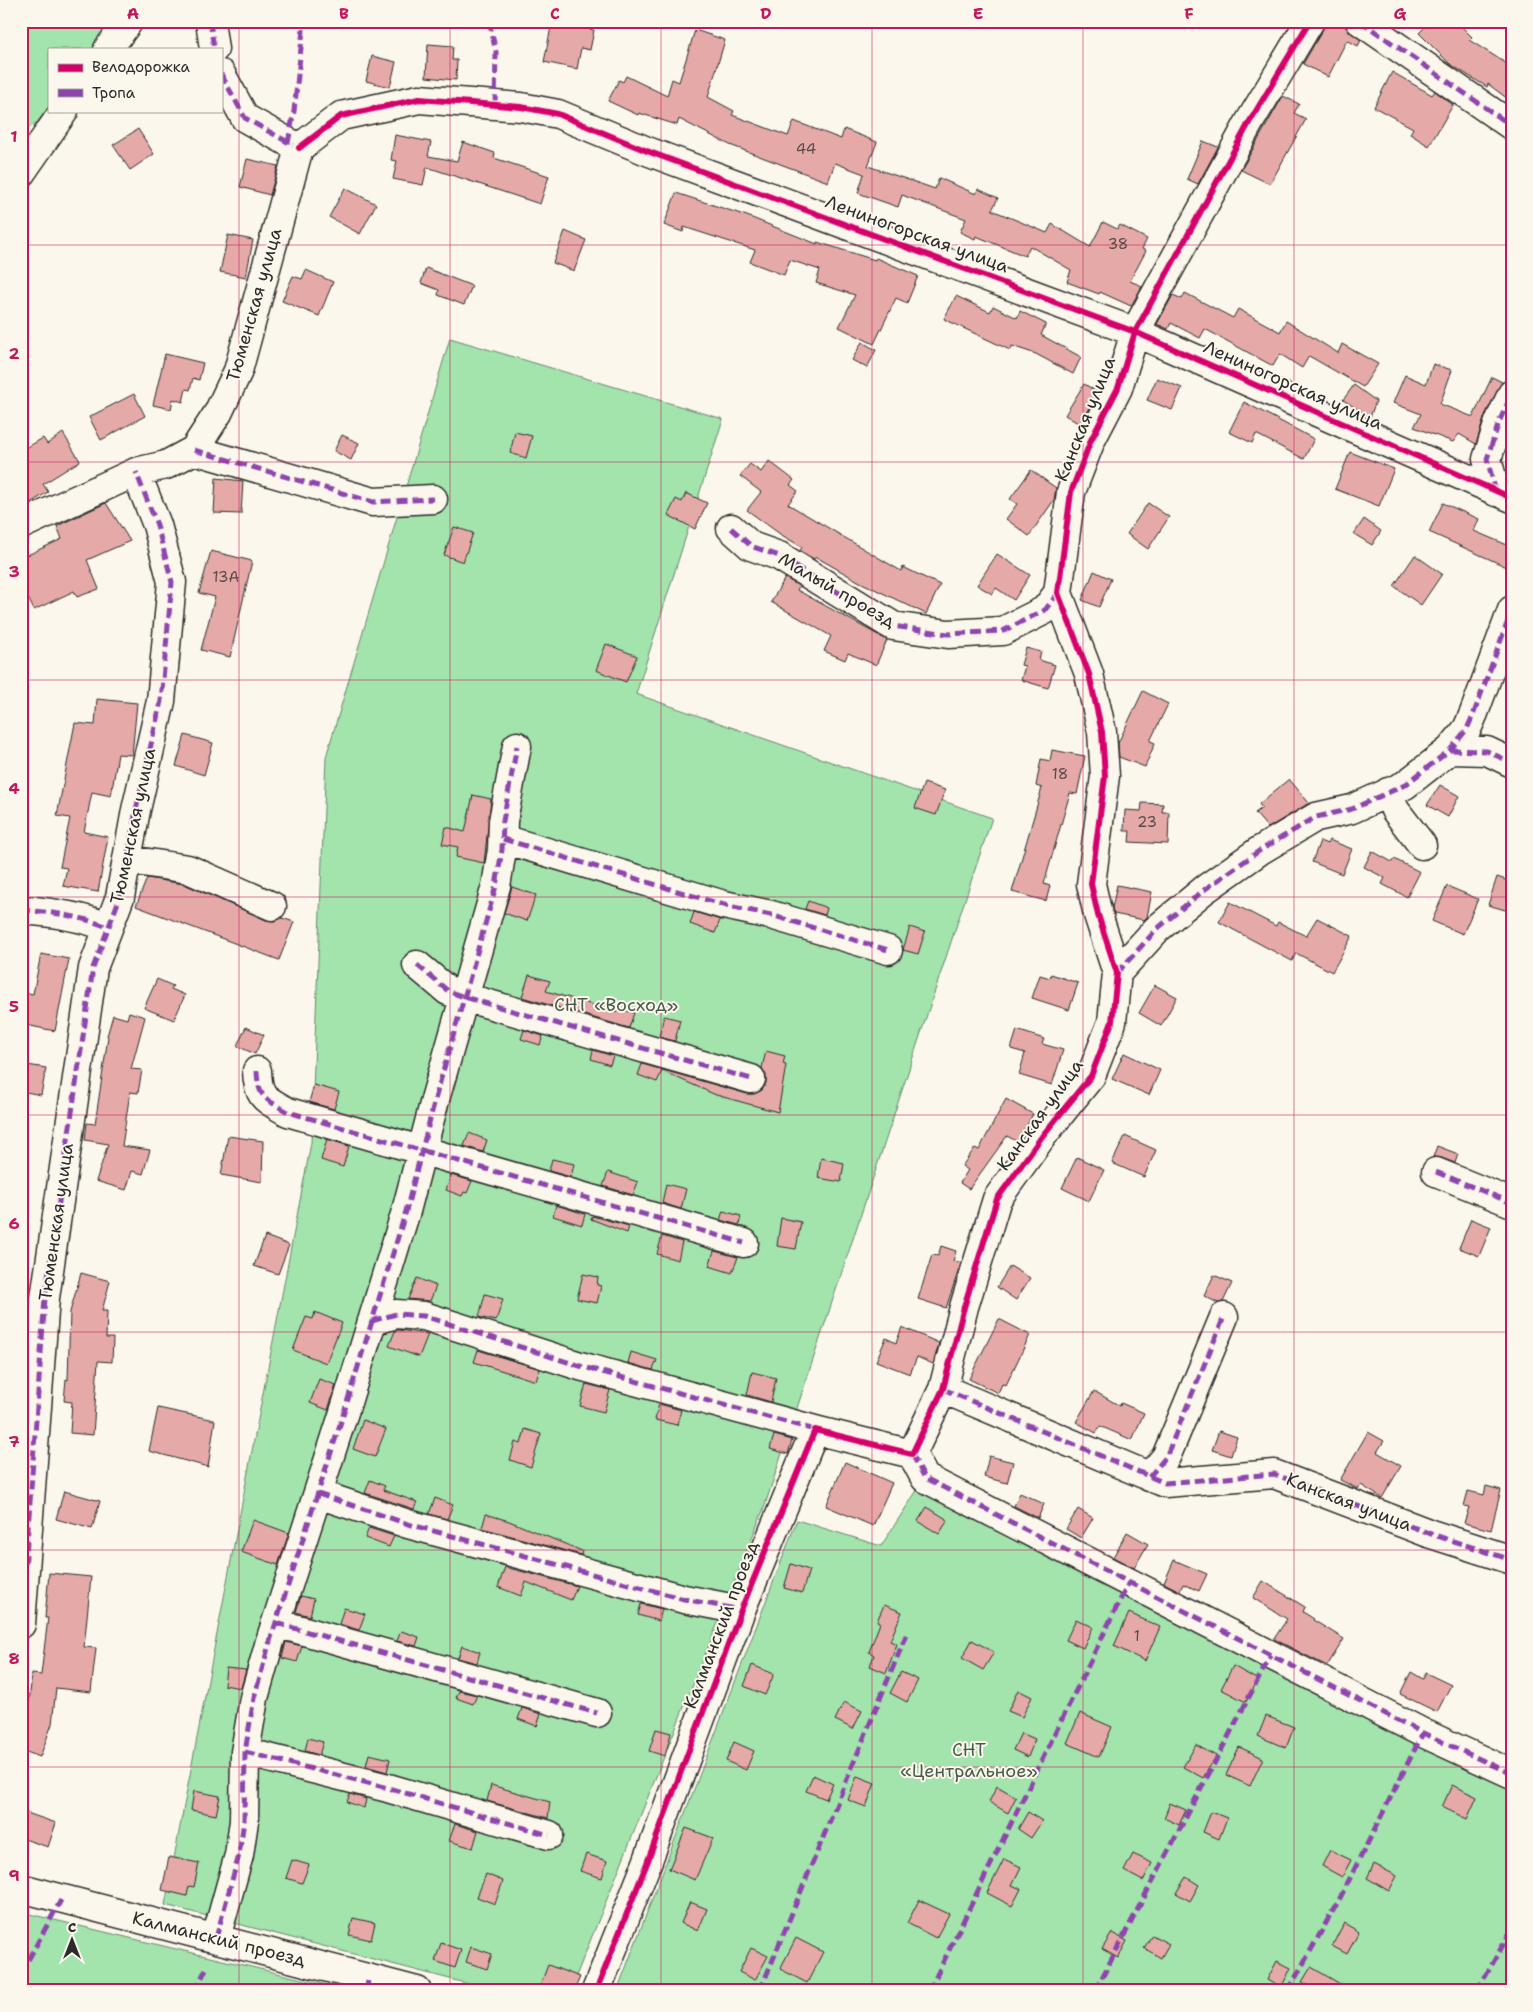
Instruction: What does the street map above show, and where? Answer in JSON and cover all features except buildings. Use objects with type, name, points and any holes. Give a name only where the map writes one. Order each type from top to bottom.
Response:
[{"type":"street","points":[[109,48],[129,21]]},
{"type":"street","points":[[210,21],[214,48]]},
{"type":"street","name":"Канская улица","points":[[1310,21],[1250,121],[1135,332],[1118,388],[1091,440],[1071,492],[1058,593],[1089,674],[1102,732],[1105,776],[1091,884],[1098,915],[1117,973],[1112,1022],[1091,1076],[1042,1135],[997,1199],[964,1307],[943,1389],[1165,1484],[1274,1474],[1431,1534],[1512,1560]]},
{"type":"street","points":[[1360,21],[1512,126]]},
{"type":"street","points":[[222,76],[245,118],[299,148]]},
{"type":"street","name":"Лениногорская улица","points":[[299,148],[341,116],[419,99],[521,108],[558,114],[648,151],[1135,332],[1504,495]]},
{"type":"street","points":[[21,173],[63,112]]},
{"type":"street","name":"Тюменская улица","points":[[21,1624],[45,1298],[93,968],[120,897],[161,702],[172,582],[157,525],[136,472],[166,465],[194,450],[218,413],[238,371],[299,148]]},
{"type":"street","points":[[1504,495],[1487,459],[1499,422],[1512,394]]},
{"type":"street","points":[[194,450],[373,502],[433,499]]},
{"type":"street","points":[[21,525],[136,472]]},
{"type":"street","name":"Малый проезд","points":[[730,528],[751,546],[779,556],[893,626],[948,634],[1003,631],[1044,610],[1058,593]]},
{"type":"street","points":[[1117,973],[1157,929],[1204,890],[1259,851],[1316,817],[1352,809],[1405,784],[1450,750],[1471,721],[1512,610]]},
{"type":"street","points":[[216,1938],[240,1854],[244,1821],[245,1752],[254,1698],[406,1211],[496,886],[503,821],[517,746]]},
{"type":"street","points":[[1450,750],[1487,751],[1512,763]]},
{"type":"street","points":[[1388,792],[1395,810],[1422,845]]},
{"type":"street","points":[[502,839],[724,905],[771,915],[888,950]]},
{"type":"street","points":[[128,854],[136,861],[188,868],[272,906]]},
{"type":"street","points":[[21,910],[55,912],[88,919],[108,927]]},
{"type":"street","points":[[417,964],[448,992],[464,998],[751,1079]]},
{"type":"street","points":[[257,1071],[257,1089],[267,1100],[288,1112],[744,1243]]},
{"type":"street","points":[[1436,1172],[1512,1203]]},
{"type":"street","points":[[372,1321],[396,1314],[424,1316],[580,1366],[815,1430],[912,1454],[925,1478],[1423,1733],[1512,1774]]},
{"type":"street","points":[[1149,1477],[1166,1457],[1224,1317]]},
{"type":"street","points":[[912,1454],[943,1389]]},
{"type":"street","name":"Калманский проезд","points":[[596,1991],[648,1863],[741,1610],[815,1430]]},
{"type":"street","points":[[318,1494],[408,1524],[684,1599],[741,1610]]},
{"type":"street","points":[[276,1623],[597,1713]]},
{"type":"street","points":[[245,1752],[388,1788],[548,1835]]},
{"type":"street","name":"Калманский проезд","points":[[21,1888],[417,1991]]},
{"type":"green space","points":[[21,21],[122,21],[99,48],[48,48],[48,109],[36,123],[21,134]]},
{"type":"green space","name":"СНТ «Восход»","points":[[450,338],[723,419],[636,694],[992,818],[764,1508],[570,1991],[496,1991],[165,1905],[311,1143],[326,757]]},
{"type":"green space","name":"СНТ «Центральное»","points":[[925,1478],[1512,1774],[1512,1991],[617,1991],[797,1520],[881,1546]]},
{"type":"green space","points":[[21,1912],[352,1991],[21,1991]]},
{"type":"marked path","points":[[210,21],[214,48]]},
{"type":"marked path","points":[[288,143],[294,111],[304,21]]},
{"type":"marked path","points":[[489,21],[496,52],[495,107]]},
{"type":"marked path","points":[[1360,21],[1512,126]]},
{"type":"marked path","points":[[222,76],[245,118],[293,145]]},
{"type":"marked path","points":[[1496,492],[1487,459],[1499,422],[1512,394]]},
{"type":"marked path","points":[[194,450],[373,502],[433,499]]},
{"type":"marked path","points":[[21,1624],[45,1298],[93,968],[120,897],[136,810],[161,701],[172,582],[157,525],[136,472]]},
{"type":"marked path","points":[[731,528],[751,546],[779,556],[893,626],[948,634],[1003,631],[1045,610],[1058,593]]},
{"type":"marked path","points":[[1117,973],[1157,929],[1204,890],[1259,851],[1316,817],[1352,809],[1405,785],[1450,750],[1467,729],[1512,610]]},
{"type":"marked path","points":[[216,1938],[239,1855],[244,1821],[245,1752],[254,1698],[270,1641],[345,1409],[406,1211],[436,1096],[496,886],[502,850],[503,821],[517,746]]},
{"type":"marked path","points":[[1450,750],[1487,751],[1512,763]]},
{"type":"marked path","points":[[503,839],[724,905],[771,915],[888,950]]},
{"type":"marked path","points":[[21,910],[66,915],[108,927]]},
{"type":"marked path","points":[[417,965],[448,991],[464,997],[751,1079]]},
{"type":"marked path","points":[[257,1071],[261,1093],[269,1101],[288,1112],[744,1243]]},
{"type":"marked path","points":[[1436,1172],[1512,1203]]},
{"type":"marked path","points":[[372,1321],[396,1314],[424,1316],[580,1366],[815,1430]]},
{"type":"marked path","points":[[1149,1477],[1166,1457],[1224,1317]]},
{"type":"marked path","points":[[943,1389],[1165,1483],[1274,1474],[1431,1534],[1512,1560]]},
{"type":"marked path","points":[[912,1454],[925,1478],[1423,1733],[1512,1774]]},
{"type":"marked path","points":[[318,1494],[408,1524],[684,1599],[741,1610]]},
{"type":"marked path","points":[[929,1991],[1129,1582]]},
{"type":"marked path","points":[[276,1623],[597,1713]]},
{"type":"marked path","points":[[760,1991],[907,1633]]},
{"type":"marked path","points":[[1095,1991],[1271,1655]]},
{"type":"marked path","points":[[1288,1991],[1340,1898],[1423,1733]]},
{"type":"marked path","points":[[245,1752],[388,1788],[549,1835]]},
{"type":"marked path","points":[[21,1973],[61,1900]]},
{"type":"marked path","points":[[1477,1991],[1512,1929]]},
{"type":"marked path","points":[[195,1991],[206,1969]]},
{"type":"marked path","points":[[367,1991],[368,1978]]},
{"type":"cycle path","points":[[596,1991],[647,1863],[741,1610],[815,1430],[912,1454],[943,1389],[964,1307],[997,1199],[1043,1135],[1091,1076],[1112,1022],[1117,973],[1098,915],[1091,884],[1105,776],[1102,732],[1089,674],[1058,593],[1071,492],[1091,440],[1118,388],[1135,332],[1250,121],[1310,21]]},
{"type":"cycle path","points":[[299,148],[341,116],[419,99],[521,107],[558,114],[647,151],[1135,332],[1512,498]]}]
